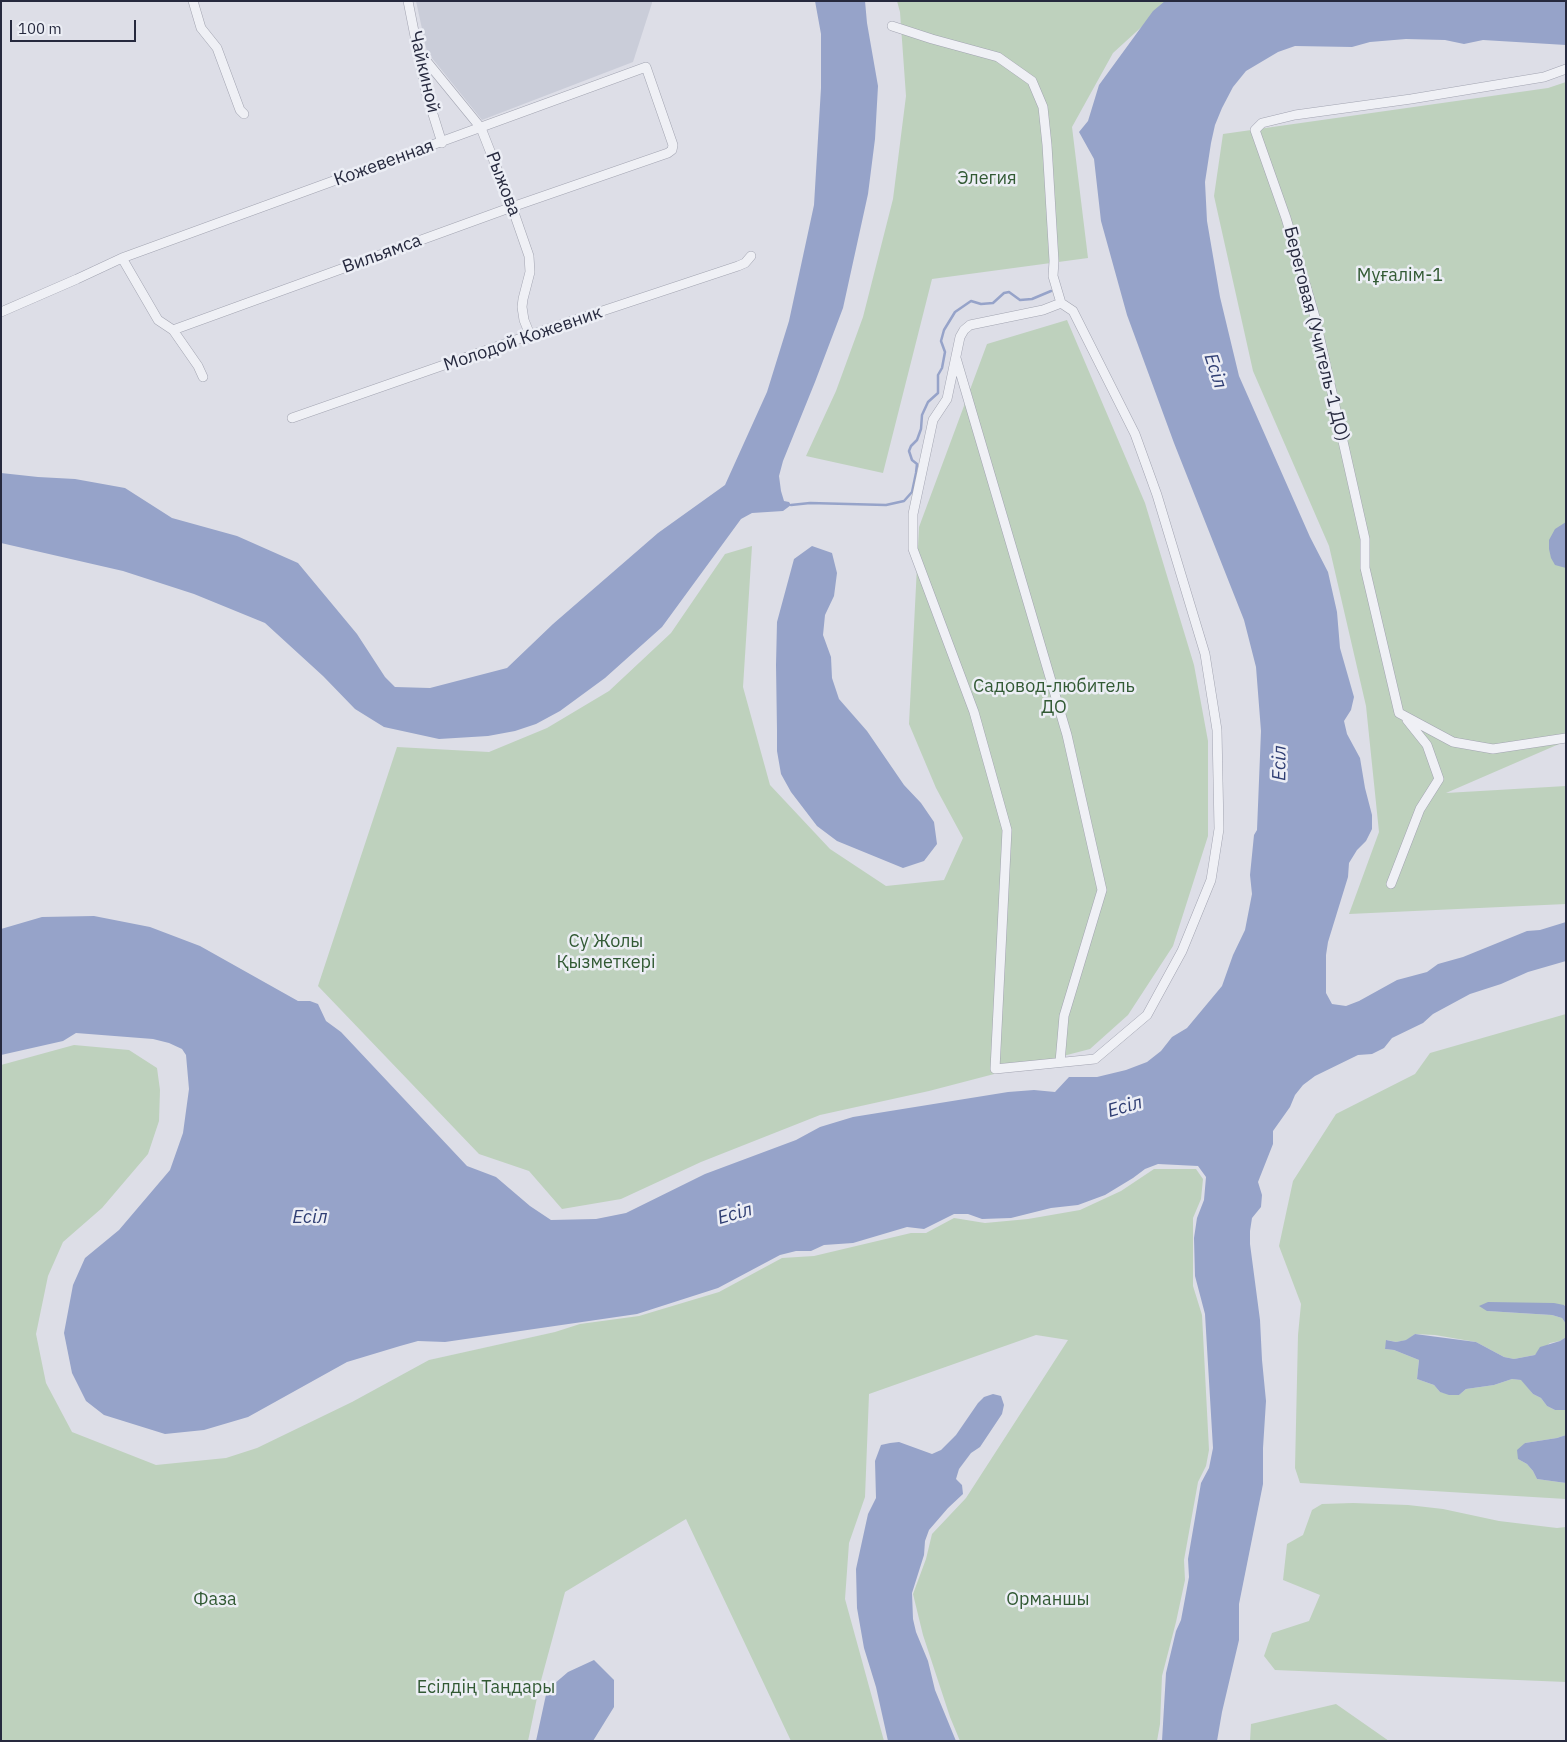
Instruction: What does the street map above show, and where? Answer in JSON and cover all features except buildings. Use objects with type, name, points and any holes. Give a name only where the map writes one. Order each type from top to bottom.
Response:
[{"type":"street","points":[[193,1],[201,28],[217,48],[240,110],[244,114]]},
{"type":"street","name":"Чайкиной","points":[[408,1],[426,92],[442,142]]},
{"type":"street","points":[[892,26],[998,57],[1032,81],[1043,106],[1053,242],[1053,276],[1061,303],[1073,310],[1135,434],[1157,495],[1204,654],[1217,730],[1219,829],[1212,880],[1182,951],[1147,1015],[1095,1059],[995,1069],[1007,830],[974,712],[913,549],[913,514],[933,420],[947,399],[960,337],[964,330],[970,325],[1043,310],[1061,303]]},
{"type":"street","name":"Рыжова","points":[[419,52],[481,128],[512,207],[529,256],[530,272],[522,307],[524,320],[530,335]]},
{"type":"street","name":"Кожевенная","points":[[1,312],[122,258],[646,67],[673,145]]},
{"type":"street","name":"Береговая (Учитель-1 ДО)","points":[[1401,715],[1365,568],[1365,539],[1315,317],[1286,218],[1255,130],[1262,123],[1295,115],[1544,77],[1566,69]]},
{"type":"street","name":"Вильямса","points":[[173,330],[512,207],[668,153],[672,150],[673,145]]},
{"type":"street","name":"Молодой Кожевник","points":[[292,418],[530,335],[738,266],[745,263],[752,256]]},
{"type":"street","points":[[122,258],[158,320],[173,330],[198,366],[203,377]]},
{"type":"street","points":[[956,358],[1067,735],[1102,890],[1064,1016],[1060,1062]]},
{"type":"street","points":[[1401,715],[1453,742],[1493,749],[1566,738]]},
{"type":"street","points":[[1391,884],[1420,809],[1439,779],[1427,745],[1401,715]]},
{"type":"shaded area","points":[[416,1],[652,1],[652,3],[633,62],[482,120],[427,52]]},
{"type":"green space","name":"Элегия","points":[[897,1],[1170,1],[1113,53],[1072,127],[1088,258],[932,279],[883,473],[806,456],[836,391],[863,317],[893,199],[906,96],[900,12]]},
{"type":"green space","name":"Мұғалім-1","points":[[1566,82],[1566,741],[1446,793],[1566,786],[1566,904],[1349,914],[1379,832],[1366,706],[1329,546],[1253,371],[1214,196],[1223,134],[1548,88]]},
{"type":"green space","points":[[1067,320],[1145,503],[1194,665],[1208,741],[1208,836],[1173,946],[1128,1015],[1090,1049],[929,1091],[820,1115],[701,1162],[621,1199],[562,1209],[529,1171],[479,1154],[318,986],[397,747],[489,752],[547,728],[609,691],[671,633],[725,554],[752,546],[743,687],[770,785],[830,849],[886,886],[944,880],[963,838],[936,788],[909,724],[919,527],[987,344]]},
{"type":"green space","points":[[1566,1014],[1566,1307],[1564,1305],[1487,1311],[1552,1315],[1562,1318],[1566,1324],[1566,1337],[1560,1341],[1550,1343],[1535,1355],[1514,1359],[1504,1357],[1476,1342],[1435,1335],[1415,1334],[1407,1340],[1396,1342],[1387,1340],[1385,1349],[1394,1350],[1419,1360],[1417,1379],[1434,1385],[1440,1392],[1459,1395],[1466,1389],[1494,1385],[1512,1379],[1522,1380],[1533,1394],[1541,1398],[1547,1406],[1555,1410],[1566,1410],[1566,1435],[1525,1443],[1518,1459],[1527,1464],[1537,1479],[1566,1483],[1566,1499],[1300,1483],[1295,1468],[1298,1335],[1301,1304],[1279,1246],[1293,1181],[1336,1114],[1415,1074],[1430,1053]]},
{"type":"green space","points":[[74,1045],[129,1050],[157,1068],[160,1090],[159,1121],[148,1154],[102,1208],[63,1242],[48,1276],[36,1334],[46,1383],[72,1432],[156,1465],[226,1458],[257,1448],[352,1402],[429,1360],[555,1332],[580,1324],[639,1316],[719,1292],[782,1258],[814,1256],[911,1233],[926,1233],[954,1218],[985,1223],[1028,1219],[1080,1210],[1121,1191],[1154,1169],[1196,1169],[1203,1179],[1201,1199],[1193,1218],[1193,1286],[1202,1315],[1209,1450],[1206,1466],[1198,1482],[1184,1560],[1185,1580],[1162,1676],[1160,1724],[1157,1741],[960,1741],[950,1717],[923,1635],[913,1594],[926,1559],[932,1534],[966,1498],[1068,1340],[1036,1335],[869,1394],[865,1497],[849,1543],[845,1599],[884,1741],[791,1741],[686,1519],[565,1592],[539,1688],[528,1741],[1,1741],[1,1065]]},
{"type":"green space","points":[[1322,1504],[1408,1505],[1443,1509],[1499,1521],[1557,1528],[1566,1527],[1566,1682],[1275,1670],[1264,1656],[1272,1633],[1309,1621],[1320,1595],[1283,1580],[1287,1544],[1303,1535],[1312,1510]]},
{"type":"green space","points":[[1336,1704],[1389,1741],[1250,1741],[1251,1724]]},
{"type":"water","points":[[815,1],[865,1],[878,86],[875,139],[868,194],[843,308],[783,461],[779,476],[784,501],[789,502],[791,505],[783,511],[752,513],[741,519],[662,627],[605,678],[560,711],[536,724],[515,731],[488,736],[439,739],[384,727],[355,709],[323,676],[265,623],[194,594],[123,571],[1,543],[1,473],[75,479],[125,488],[172,518],[237,536],[298,563],[357,634],[385,677],[395,687],[430,688],[507,668],[553,624],[658,533],[725,485],[767,392],[789,321],[814,205],[821,88],[821,34]]},
{"type":"water","name":"Есіл","points":[[1165,1],[1566,1],[1566,45],[1483,40],[1464,44],[1445,40],[1406,39],[1370,42],[1352,47],[1295,46],[1278,52],[1246,71],[1233,87],[1215,125],[1211,143],[1205,182],[1207,221],[1220,297],[1239,376],[1310,537],[1328,572],[1337,612],[1340,648],[1354,697],[1351,710],[1344,721],[1347,734],[1360,758],[1372,815],[1372,829],[1366,841],[1357,850],[1349,863],[1348,877],[1328,942],[1326,993],[1332,1004],[1346,1006],[1397,980],[1427,972],[1438,964],[1463,957],[1527,931],[1540,930],[1566,922],[1566,961],[1528,972],[1501,984],[1470,994],[1433,1014],[1423,1023],[1392,1038],[1384,1048],[1372,1054],[1358,1055],[1315,1076],[1303,1085],[1295,1095],[1290,1107],[1273,1131],[1273,1144],[1258,1182],[1262,1195],[1261,1207],[1252,1218],[1250,1231],[1260,1320],[1266,1401],[1263,1484],[1239,1604],[1239,1640],[1217,1741],[1162,1741],[1166,1673],[1176,1631],[1181,1620],[1189,1577],[1188,1559],[1201,1483],[1209,1468],[1213,1448],[1205,1314],[1195,1276],[1194,1238],[1197,1218],[1204,1200],[1206,1177],[1198,1166],[1158,1164],[1145,1169],[1105,1195],[1078,1205],[1051,1208],[1011,1218],[982,1219],[968,1214],[954,1214],[924,1229],[907,1227],[853,1243],[824,1245],[811,1251],[796,1251],[780,1255],[718,1288],[637,1314],[445,1342],[418,1341],[347,1362],[248,1417],[204,1430],[165,1434],[104,1415],[86,1401],[72,1373],[64,1333],[73,1285],[85,1258],[119,1230],[170,1170],[183,1133],[189,1089],[186,1055],[182,1049],[153,1039],[76,1033],[63,1041],[1,1055],[1,929],[42,917],[94,916],[150,927],[200,946],[298,1001],[310,1001],[318,1004],[326,1021],[341,1032],[467,1166],[496,1177],[530,1206],[551,1220],[596,1219],[626,1213],[705,1174],[796,1140],[820,1127],[853,1117],[1008,1092],[1034,1090],[1055,1092],[1069,1077],[1097,1077],[1126,1070],[1147,1062],[1161,1051],[1172,1037],[1187,1028],[1222,986],[1233,955],[1245,930],[1252,894],[1250,875],[1254,835],[1257,830],[1261,731],[1256,667],[1244,620],[1174,443],[1127,315],[1101,221],[1094,159],[1079,132],[1088,121],[1099,85],[1153,11]]},
{"type":"water","points":[[1566,522],[1566,568],[1555,565],[1551,558],[1549,540],[1555,529]]},
{"type":"water","points":[[812,546],[832,553],[837,573],[834,596],[825,615],[823,635],[831,657],[832,678],[839,699],[867,731],[904,785],[921,803],[934,822],[937,844],[924,861],[903,868],[837,841],[817,826],[791,792],[781,774],[777,751],[777,622],[794,559]]},
{"type":"water","points":[[1488,1302],[1554,1303],[1564,1305],[1566,1307],[1566,1324],[1562,1318],[1552,1315],[1487,1311],[1479,1306]]},
{"type":"water","points":[[1415,1334],[1476,1342],[1504,1357],[1514,1359],[1535,1355],[1540,1347],[1560,1341],[1566,1337],[1566,1410],[1555,1410],[1547,1406],[1521,1380],[1512,1379],[1494,1385],[1466,1389],[1459,1395],[1449,1395],[1440,1392],[1434,1385],[1417,1379],[1419,1360],[1394,1350],[1385,1349],[1386,1340],[1396,1342],[1406,1340]]},
{"type":"water","points":[[993,1394],[1001,1396],[1004,1405],[1002,1414],[980,1447],[971,1453],[959,1469],[956,1479],[962,1485],[963,1494],[929,1530],[925,1541],[924,1555],[912,1593],[913,1619],[916,1632],[928,1661],[935,1690],[956,1741],[888,1741],[876,1687],[864,1648],[857,1608],[856,1569],[868,1514],[876,1498],[875,1461],[881,1445],[890,1443],[899,1442],[932,1454],[941,1450],[956,1435],[978,1403],[984,1397]]},
{"type":"water","points":[[1566,1435],[1566,1483],[1537,1479],[1527,1464],[1518,1459],[1517,1450],[1525,1443]]},
{"type":"water","points":[[594,1660],[614,1680],[614,1707],[593,1741],[536,1741],[547,1690],[568,1672]]},
{"type":"waterway","points":[[791,505],[810,503],[886,505],[904,501],[912,492],[917,464],[912,460],[909,451],[917,440],[921,429],[922,415],[928,402],[938,393],[938,375],[942,368],[945,352],[941,341],[944,330],[955,312],[971,301],[981,304],[993,303],[1004,293],[1009,292],[1020,300],[1032,299],[1051,291]]},
{"type":"park label","name":"Садовод-любитель ДО","points":[[1054,698]]},
{"type":"park label","name":"Су Жолы Қызметкері","points":[[606,952]]},
{"type":"park label","name":"Фаза","points":[[215,1600]]},
{"type":"park label","name":"Орманшы","points":[[1048,1600]]},
{"type":"park label","name":"Есілдің Таңдары","points":[[486,1688]]}]
